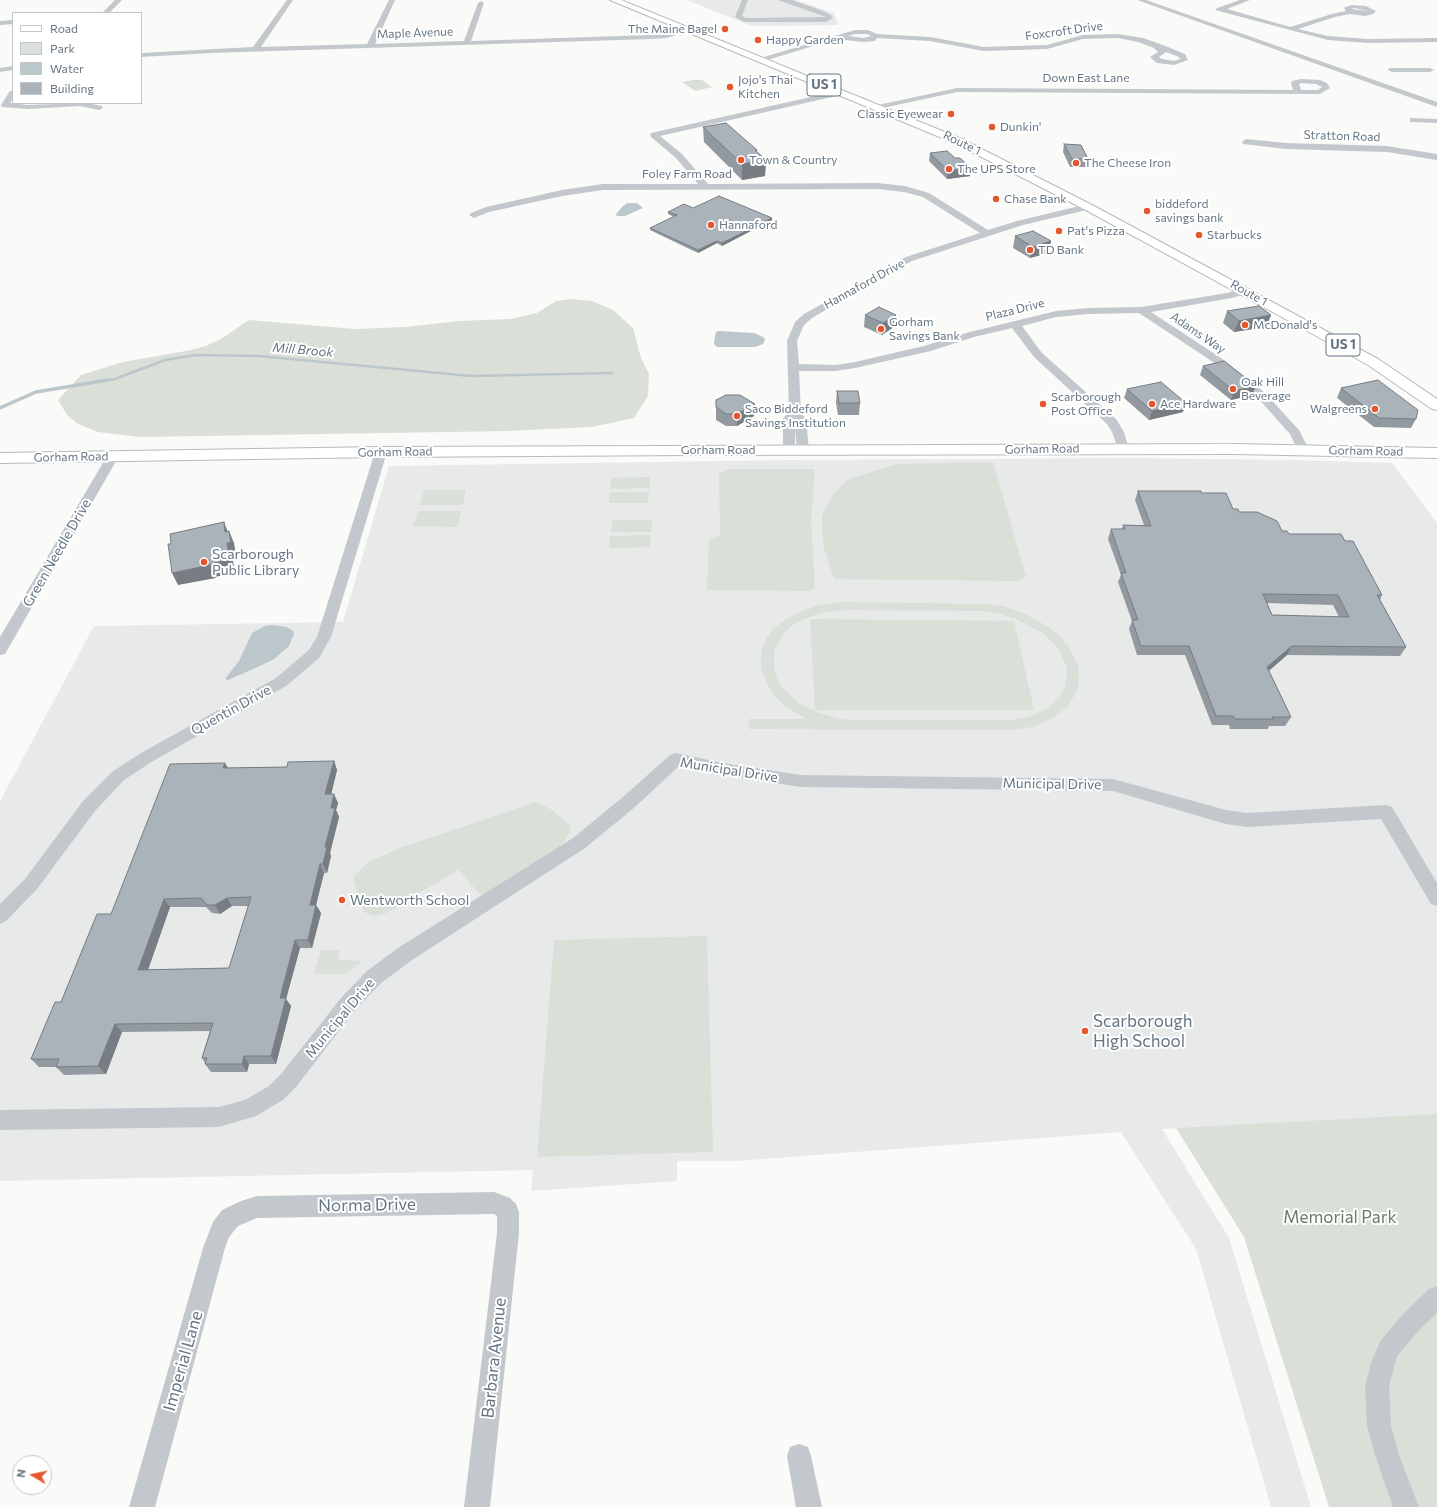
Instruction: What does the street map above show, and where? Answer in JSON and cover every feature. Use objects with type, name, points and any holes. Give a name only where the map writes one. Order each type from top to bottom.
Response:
[{"type":"main road","name":"Route 1","points":[[614,0],[842,92],[958,141],[1083,204],[1245,291],[1372,362],[1437,406]]},
{"type":"main road","name":"Gorham Road","points":[[0,458],[381,452],[796,450],[1123,449],[1303,450],[1437,453]]},
{"type":"street","points":[[106,12],[119,0]]},
{"type":"street","points":[[256,49],[290,0]]},
{"type":"street","points":[[370,46],[392,0]]},
{"type":"street","points":[[745,0],[738,16],[742,20],[823,20],[830,18],[821,12],[781,0]]},
{"type":"street","points":[[1140,0],[1437,106]]},
{"type":"street","points":[[1247,0],[1216,10],[1321,37],[1352,41],[1437,40]]},
{"type":"street","points":[[467,43],[475,18],[482,3]]},
{"type":"street","points":[[1291,29],[1325,17],[1350,12]]},
{"type":"street","points":[[1188,17],[1200,14]]},
{"type":"street","points":[[0,23],[12,22]]},
{"type":"street","name":"Maple Avenue","points":[[142,55],[256,49],[650,37],[672,35],[688,30]]},
{"type":"street","name":"Foxcroft Drive","points":[[761,60],[836,37],[864,40],[872,39],[875,36],[930,39],[976,48],[999,49],[1047,47],[1083,38],[1111,36],[1137,39],[1160,47]]},
{"type":"street","points":[[0,70],[12,68]]},
{"type":"street","points":[[1392,70],[1430,73]]},
{"type":"street","name":"Down East Lane","points":[[878,107],[957,90],[1297,91]]},
{"type":"street","points":[[705,186],[679,156],[654,134],[708,120],[842,92]]},
{"type":"street","points":[[12,94],[4,105],[28,107],[80,104],[99,108]]},
{"type":"street","points":[[1413,120],[1437,120]]},
{"type":"street","name":"Stratton Road","points":[[1246,142],[1286,146],[1387,149],[1437,157]]},
{"type":"street","name":"Foley Farm Road","points":[[474,215],[486,210],[590,188],[613,186],[868,186],[905,189],[930,197],[988,234]]},
{"type":"street","name":"Hannaford Drive","points":[[796,450],[800,419],[795,413],[792,351],[794,334],[799,324],[808,316],[895,266],[921,255],[1042,217],[1050,217],[1083,204]]},
{"type":"street","name":"Plaza Drive","points":[[793,368],[836,368],[855,365],[927,349],[956,339],[1047,315],[1067,312],[1141,310],[1221,298],[1245,291]]},
{"type":"street","name":"Adams Way","points":[[1141,310],[1217,360],[1260,394],[1295,433],[1303,450]]},
{"type":"street","points":[[1015,324],[1038,355],[1112,422],[1118,432],[1123,449]]},
{"type":"street","name":"Quentin Drive","points":[[0,916],[31,884],[94,800],[118,776],[147,757],[281,682],[314,654],[324,637],[381,452]]},
{"type":"street","name":"Green Needle Drive","points":[[0,650],[114,456]]},
{"type":"street","name":"Municipal Drive","points":[[0,1120],[219,1117],[248,1109],[276,1093],[289,1080],[348,1004],[374,977],[405,954],[578,843],[629,802],[676,759],[732,771],[801,781],[1108,785],[1138,791],[1226,817],[1247,820],[1386,812],[1437,899]]},
{"type":"street","name":"Norma Drive","points":[[230,1218],[240,1212],[257,1207],[485,1203],[506,1208]]},
{"type":"street","name":"Barbara Avenue","points":[[477,1507],[508,1233],[508,1212],[506,1208]]},
{"type":"street","name":"Imperial Lane","points":[[142,1507],[214,1248],[221,1230],[230,1218]]},
{"type":"street","points":[[1406,1507],[1388,1458],[1379,1426],[1377,1386],[1389,1348],[1413,1320],[1437,1297]]},
{"type":"street","points":[[799,1456],[809,1507]]},
{"type":"shaded area","points":[[687,0],[796,0],[834,13],[838,25],[752,26]]},
{"type":"shaded area","name":"Scarborough High School","points":[[1126,458],[1392,463],[1437,523],[1437,1115],[1162,1129],[1229,1238],[1311,1507],[1271,1507],[1196,1249],[1121,1132],[736,1161],[677,1161],[677,1181],[531,1191],[533,1170],[0,1181],[0,801],[94,626],[343,622],[389,466],[790,460]]},
{"type":"green space","points":[[702,80],[712,87],[695,91],[682,82]]},
{"type":"green space","points":[[570,299],[592,301],[613,310],[633,328],[641,358],[649,374],[648,396],[634,418],[592,427],[508,431],[139,437],[98,432],[78,424],[67,415],[58,400],[81,375],[123,362],[206,346],[221,339],[249,320],[355,329],[405,327],[460,321],[510,319],[537,313],[556,301]]},
{"type":"green space","points":[[993,462],[1026,576],[1019,581],[834,579],[824,548],[822,516],[831,497],[846,481],[898,464]]},
{"type":"green space","points":[[728,469],[815,469],[811,522],[815,588],[810,591],[707,590],[709,541],[720,535],[719,474]]},
{"type":"green space","points":[[650,477],[649,488],[610,489],[611,478]]},
{"type":"green space","points":[[424,490],[466,490],[463,505],[420,505]]},
{"type":"green space","points":[[610,492],[649,492],[648,503],[609,503]]},
{"type":"green space","points":[[418,511],[461,511],[457,527],[413,526]]},
{"type":"green space","points":[[612,520],[652,520],[651,532],[611,532]]},
{"type":"green space","points":[[651,535],[650,547],[609,548],[610,536]]},
{"type":"green space","points":[[844,602],[983,604],[1003,606],[1023,613],[1047,626],[1061,637],[1069,647],[1078,666],[1079,679],[1077,691],[1068,706],[1053,718],[1036,726],[1016,730],[749,729],[749,719],[807,719],[786,707],[774,695],[768,686],[761,669],[761,655],[766,639],[774,628],[794,614],[819,605]],"holes":[[[845,610],[981,611],[1000,614],[1016,619],[1043,633],[1057,647],[1064,660],[1067,670],[1065,687],[1061,696],[1047,709],[1029,717],[1013,720],[841,719],[819,713],[798,703],[783,688],[777,679],[774,668],[774,651],[782,636],[790,627],[801,620],[821,613]]]},
{"type":"green space","points":[[810,619],[1014,621],[1034,710],[815,710]]},
{"type":"green space","points":[[536,802],[552,810],[571,826],[566,840],[559,847],[483,897],[458,870],[386,913],[375,916],[366,913],[363,910],[353,878],[365,865],[373,860],[400,848]]},
{"type":"green space","points":[[707,936],[713,1152],[537,1157],[554,940]]},
{"type":"green space","points":[[321,950],[340,950],[338,960],[362,961],[344,974],[314,974]]},
{"type":"green space","name":"Memorial Park","points":[[1437,1114],[1437,1507],[1329,1507],[1244,1237],[1176,1128]]},
{"type":"water","points":[[627,203],[637,203],[643,208],[625,216],[617,216],[616,214]]},
{"type":"water","points":[[716,332],[754,333],[765,339],[763,344],[755,347],[717,347],[714,344],[715,336]]},
{"type":"water","points":[[272,625],[287,627],[293,631],[294,634],[289,646],[274,659],[228,680],[225,679],[239,661],[252,633],[265,626]]},
{"type":"building","points":[[726,123],[757,150],[755,150],[766,160],[742,164],[703,127]]},
{"type":"building","points":[[1064,144],[1081,145],[1088,159],[1072,159]]},
{"type":"building","points":[[947,151],[955,158],[960,158],[971,168],[948,171],[930,153]]},
{"type":"building","name":"Hannaford","points":[[719,196],[772,218],[722,243],[717,241],[698,250],[650,228],[677,215],[668,212],[684,204],[693,208]]},
{"type":"building","points":[[1033,231],[1051,241],[1033,247],[1015,236]]},
{"type":"building","points":[[1259,306],[1271,315],[1239,321],[1227,311]]},
{"type":"building","points":[[879,307],[896,315],[883,323],[865,315]]},
{"type":"building","points":[[1224,361],[1256,386],[1234,391],[1203,366]]},
{"type":"building","points":[[1378,380],[1418,410],[1416,419],[1379,418],[1341,388]]},
{"type":"building","points":[[1161,382],[1186,403],[1152,411],[1127,389]]},
{"type":"building","points":[[837,391],[858,391],[860,403],[839,403]]},
{"type":"building","points":[[726,395],[740,395],[755,404],[737,414],[726,414],[716,407],[716,400]]},
{"type":"building","points":[[1138,491],[1201,491],[1201,493],[1226,493],[1233,509],[1238,509],[1239,512],[1257,512],[1277,521],[1282,531],[1287,531],[1289,534],[1341,534],[1345,541],[1353,541],[1382,595],[1377,595],[1406,647],[1292,646],[1267,667],[1291,717],[1272,717],[1273,719],[1235,719],[1233,716],[1216,716],[1189,646],[1141,646],[1132,620],[1138,620],[1121,573],[1126,573],[1111,529],[1125,529],[1123,525],[1151,526]],"holes":[[[1263,594],[1338,595],[1349,617],[1272,615]]]},
{"type":"building","points":[[224,522],[225,532],[229,531],[231,543],[227,543],[230,560],[172,573],[168,544],[171,544],[170,534]]},
{"type":"building","name":"Wentworth School","points":[[334,761],[325,794],[334,794],[331,808],[335,808],[325,847],[327,847],[323,864],[320,864],[310,905],[316,905],[308,940],[295,940],[280,998],[286,998],[271,1056],[244,1056],[242,1064],[205,1064],[207,1058],[202,1058],[213,1023],[115,1024],[98,1066],[56,1067],[59,1059],[31,1059],[55,1002],[61,1002],[97,914],[111,914],[170,764],[225,763],[223,768],[287,767],[288,762]],"holes":[[[251,897],[229,968],[138,970],[164,899],[201,898],[207,905],[215,905],[227,898]]]},
{"type":"waterway","name":"Mill Brook","points":[[102,381],[115,379],[165,360],[196,355],[259,356],[471,376],[612,373]]},
{"type":"waterway","name":"Mill Brook","points":[[102,381],[108,380]]},
{"type":"waterway","name":"Mill Brook","points":[[0,408],[36,392],[102,381]]},
{"type":"place","name":"The Maine Bagel","points":[[725,29]]},
{"type":"place","name":"Happy Garden","points":[[758,40]]},
{"type":"place","name":"Jojo's Thai Kitchen","points":[[730,87]]},
{"type":"place","name":"Classic Eyewear","points":[[951,114]]},
{"type":"place","name":"Dunkin'","points":[[992,127]]},
{"type":"place","name":"Town & Country","points":[[741,160]]},
{"type":"place","name":"The Cheese Iron","points":[[1076,163]]},
{"type":"place","name":"The UPS Store","points":[[949,169]]},
{"type":"place","name":"Chase Bank","points":[[996,199]]},
{"type":"place","name":"biddeford savings bank","points":[[1147,211]]},
{"type":"place","name":"Hannaford","points":[[711,225]]},
{"type":"place","name":"Pat's Pizza","points":[[1059,231]]},
{"type":"place","name":"Starbucks","points":[[1199,235]]},
{"type":"place","name":"TD Bank","points":[[1030,250]]},
{"type":"place","name":"McDonald's","points":[[1245,325]]},
{"type":"place","name":"Gorham Savings Bank","points":[[881,329]]},
{"type":"place","name":"Oak Hill Beverage","points":[[1233,389]]},
{"type":"place","name":"Scarborough Post Office","points":[[1043,404]]},
{"type":"place","name":"Ace Hardware","points":[[1152,404]]},
{"type":"place","name":"Walgreens","points":[[1375,409]]},
{"type":"place","name":"Saco Biddeford Savings Institution","points":[[737,416]]},
{"type":"place","name":"Scarborough Public Library","points":[[204,562]]},
{"type":"place","name":"Wentworth School","points":[[342,900]]},
{"type":"place","name":"Scarborough High School","points":[[1085,1031]]}]
